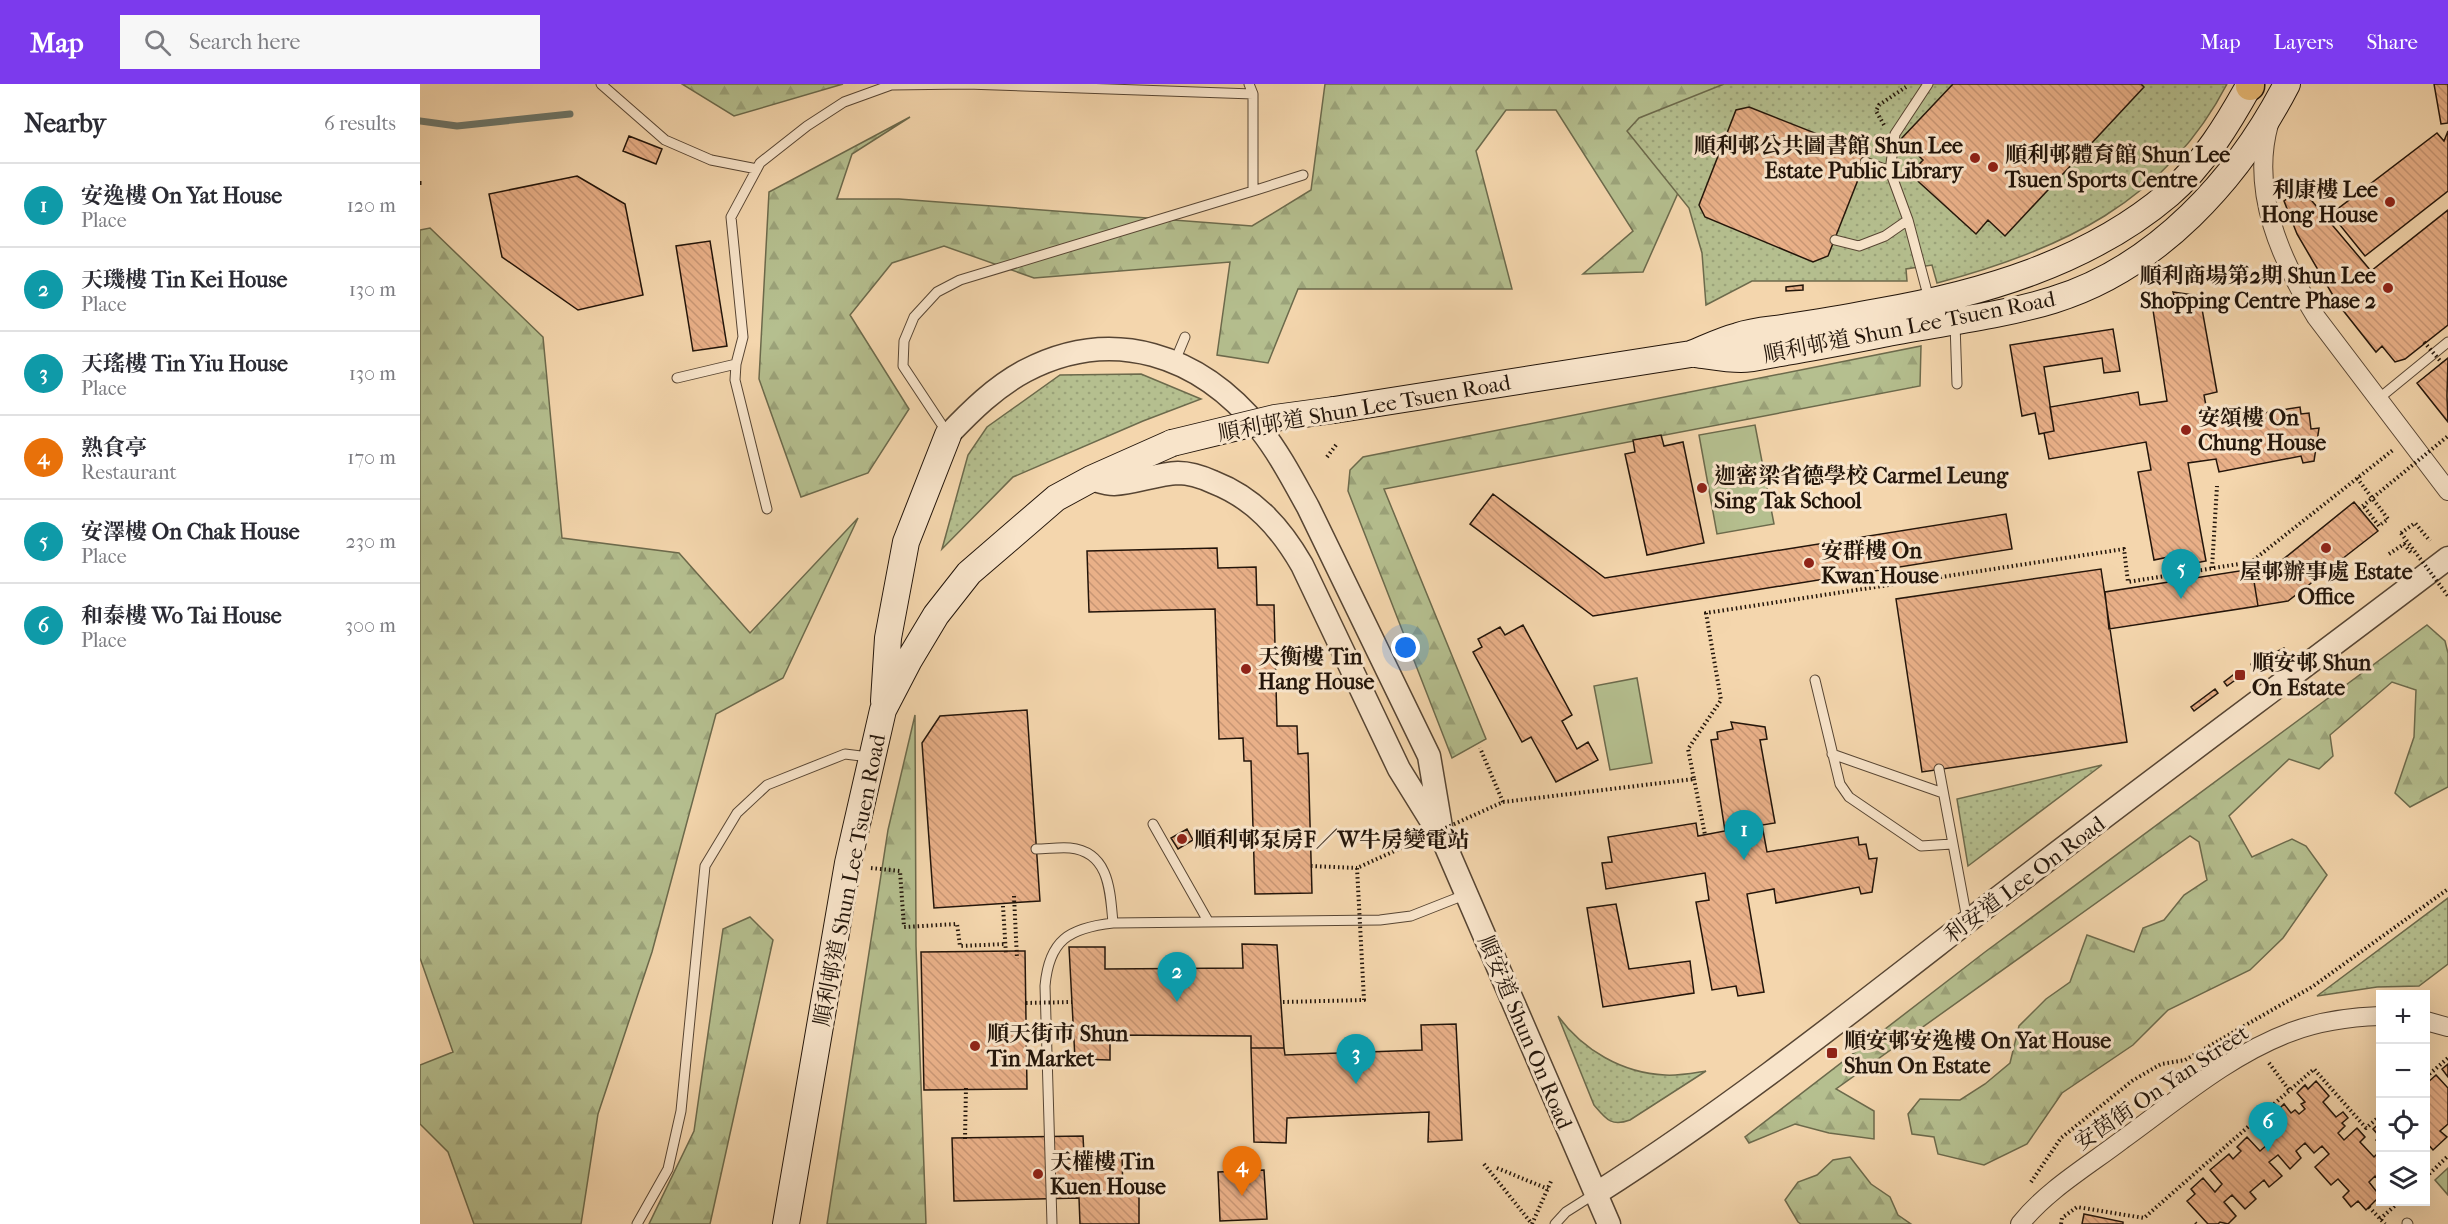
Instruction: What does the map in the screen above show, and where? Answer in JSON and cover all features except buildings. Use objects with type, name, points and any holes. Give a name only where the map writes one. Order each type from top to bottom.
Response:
[{"type":"main road","name":"順利邨道 Shun Lee Tsuen Road","points":[[1691,354],[1742,359],[1954,321],[2053,300],[2106,279],[2133,264],[2179,227],[2202,204],[2236,163],[2273,110],[2287,84]]},
{"type":"main road","name":"順利邨道 Shun Lee Tsuen Road","points":[[786,1224],[848,863],[884,710],[909,660],[936,615],[969,573],[1056,498],[1091,479],[1172,443],[1275,418],[1691,354],[1739,335],[1930,302],[1988,287],[2036,270],[2103,240],[2136,220],[2171,192],[2200,160],[2227,123],[2250,85]]},
{"type":"main road","points":[[884,710],[888,638],[906,542],[948,435]]},
{"type":"street","points":[[2273,110],[2265,137],[2262,168],[2268,209],[2283,256],[2316,317],[2448,491]]},
{"type":"street","name":"順安道 Shun On Road","points":[[948,435],[981,401],[1025,371],[1065,356],[1109,348],[1149,352],[1175,361],[1224,392],[1260,429],[1308,507],[1429,756],[1443,840]]},
{"type":"street","name":"順安道 Shun On Road","points":[[1091,479],[1113,484],[1158,475],[1180,473],[1198,475],[1238,494],[1265,514],[1285,536],[1302,565],[1399,769],[1443,840],[1609,1224]]},
{"type":"street","name":"利安道 Lee On Road","points":[[1597,1193],[1656,1156],[1754,1086],[1967,921],[2448,558]]},
{"type":"street","name":"安茵街 On Yan Street","points":[[2020,1224],[2061,1185],[2198,1085],[2258,1048],[2290,1032],[2316,1024],[2376,1016]]},
{"type":"street","points":[[2430,1022],[2448,1027]]},
{"type":"lane","points":[[601,84],[665,140],[711,160],[757,169]]},
{"type":"lane","points":[[767,509],[735,380],[736,364],[744,337],[731,217],[760,163],[844,102],[891,85],[967,84],[1253,94]]},
{"type":"lane","points":[[1249,84],[1253,94],[1253,191]]},
{"type":"lane","points":[[1928,84],[1895,134],[1890,171],[1908,220],[1930,302]]},
{"type":"lane","points":[[1865,162],[1890,171]]},
{"type":"lane","points":[[948,435],[903,366],[904,341],[914,317],[937,292],[960,280],[1304,175]]},
{"type":"lane","points":[[1835,240],[1859,246],[1885,236],[1908,220]]},
{"type":"lane","points":[[1954,321],[1957,384]]},
{"type":"lane","points":[[1175,361],[1185,337]]},
{"type":"lane","points":[[2377,400],[2448,342]]},
{"type":"lane","points":[[677,378],[736,364]]},
{"type":"lane","points":[[1815,680],[1840,784],[1849,797],[1921,846],[1952,844]]},
{"type":"lane","points":[[637,1224],[668,1169],[681,1111],[705,866],[737,813],[766,785],[845,754],[872,758]]},
{"type":"lane","points":[[1832,754],[1943,793]]},
{"type":"lane","points":[[1939,769],[1967,921]]},
{"type":"lane","points":[[1153,824],[1208,921]]},
{"type":"lane","points":[[1036,849],[1069,848],[1084,851],[1095,859],[1109,880],[1113,923]]},
{"type":"lane","points":[[1052,1224],[1045,986],[1047,967],[1054,948],[1068,934],[1091,925],[1113,923],[1380,920],[1412,916],[1467,894]]},
{"type":"lane","points":[[1555,1224],[1566,1212],[1597,1193]]},
{"type":"path","points":[[1895,134],[1881,123],[1876,111],[1879,105],[1908,84]]},
{"type":"path","points":[[2424,342],[2442,363]]},
{"type":"path","points":[[2357,478],[2388,519],[2379,526],[2361,507],[2448,436]]},
{"type":"path","points":[[1705,835],[1688,748],[1721,700],[1706,613],[2124,549],[2128,582],[2251,562],[2394,450],[2388,442]]},
{"type":"path","points":[[1327,457],[1336,445]]},
{"type":"path","points":[[2212,568],[2217,486]]},
{"type":"path","points":[[2430,541],[2415,523],[2401,533],[2448,596]]},
{"type":"path","points":[[2389,554],[2404,544],[2412,554]]},
{"type":"path","points":[[1480,748],[1503,802]]},
{"type":"path","points":[[1311,866],[1358,868],[1503,802],[1695,779]]},
{"type":"path","points":[[873,868],[900,871],[903,927],[957,924],[960,946],[1006,944]]},
{"type":"path","points":[[1283,1002],[1364,1000],[1358,868]]},
{"type":"path","name":"安茵街 On Yan Street","points":[[2028,1187],[2061,1138],[2132,1081],[2161,1064],[2185,1060],[2312,987],[2448,890]]},
{"type":"path","points":[[1014,896],[1017,959]]},
{"type":"path","points":[[1003,906],[1006,955]]},
{"type":"path","points":[[1026,1003],[1072,1002]]},
{"type":"path","points":[[2430,1074],[2448,1058]]},
{"type":"path","points":[[2061,1224],[2062,1218],[2077,1207],[2144,1218],[2314,1069],[2366,1128],[2376,1119]]},
{"type":"path","points":[[965,1139],[966,1086]]},
{"type":"path","points":[[2430,1173],[2448,1156]]},
{"type":"path","points":[[1484,1164],[1532,1224],[1552,1179]]},
{"type":"path","points":[[1497,1168],[1548,1189]]},
{"type":"path","points":[[2369,1206],[2385,1224]]},
{"type":"path","points":[[2380,1219],[2395,1206]]},
{"type":"green space","points":[[682,84],[843,84],[734,116]]},
{"type":"green space","points":[[1325,84],[1745,84],[1698,148],[1643,272],[1583,274],[1633,231],[1556,110],[1506,110],[1476,151],[1512,289],[1298,289],[1268,363],[1217,355],[1230,262],[1034,278],[944,246],[892,263],[850,315],[909,409],[868,473],[801,497],[759,379],[769,192],[910,117],[852,154],[837,199],[899,199],[1252,226],[1311,190]]},
{"type":"green space","points":[[1724,84],[2227,84],[2202,125],[2173,160],[2141,190],[2105,216],[2025,255],[1937,283],[1932,265],[1906,269],[1907,281],[1752,281],[1706,305],[1702,253],[1689,208],[1627,131],[1639,118]]},
{"type":"green space","points":[[430,228],[543,337],[562,538],[679,553],[750,633],[858,518],[783,678],[716,714],[652,952],[598,1114],[581,1224],[474,1224],[448,1152],[420,1124],[420,1065],[453,1052],[420,958],[420,230]]},
{"type":"green space","points":[[1921,346],[1920,386],[1384,489],[1486,739],[1452,758],[1348,491],[1350,470],[1363,457]]},
{"type":"green space","points":[[1141,374],[1201,399],[1143,421],[1013,477],[942,549],[968,455],[987,427],[1060,375]]},
{"type":"green space","points":[[1755,425],[1774,524],[1717,534],[1699,435]]},
{"type":"green space","points":[[2427,625],[2445,641],[2448,653],[2448,787],[2410,807],[2395,793],[2414,737],[2416,690],[2392,682],[2330,735],[2333,756],[2319,769],[2289,759],[2229,816],[2252,857],[2292,839],[2306,846],[2327,875],[2283,938],[2250,970],[2168,1010],[2133,1045],[2062,1093],[2027,1144],[1984,1165],[1938,1154],[1934,1137],[1912,1134],[1908,1114],[1920,1099],[1960,1100],[1985,1084],[2010,1063],[2019,1026],[2046,999],[2070,982],[2087,935],[2134,952],[2143,928],[2164,920],[2184,895],[2207,880],[2199,842],[2190,836],[1836,1089],[1874,1111],[1874,1139],[1829,1133],[1795,1124],[1749,1143],[1745,1137],[1985,952]]},
{"type":"green space","points":[[1637,678],[1652,763],[1610,770],[1594,686]]},
{"type":"green space","points":[[915,715],[916,946],[926,1224],[827,1224],[888,830]]},
{"type":"green space","points":[[2102,765],[1968,866],[1957,799]]},
{"type":"green space","points":[[2448,898],[2448,964],[2419,986],[2377,987],[2317,996]]},
{"type":"green space","points":[[750,917],[773,940],[710,1224],[649,1224],[694,1131],[723,929]]},
{"type":"green space","points":[[1558,1016],[1579,1039],[1592,1049],[1605,1058],[1634,1070],[1665,1075],[1706,1071],[1630,1120],[1613,1122],[1594,1105]]},
{"type":"green space","points":[[1850,1157],[1871,1184],[1890,1197],[1898,1215],[1911,1224],[1801,1224],[1798,1222],[1785,1200],[1798,1182],[1817,1175],[1833,1160]]},
{"type":"green space","points":[[2448,1168],[2448,1195],[2435,1180]]},
{"type":"waterway","points":[[420,121],[457,126],[570,114]]},
{"type":"place","name":"順利邨公共圖書館 Shun Lee Estate Public Library","points":[[1975,158]]},
{"type":"place","name":"順利邨體育館 Shun Lee Tsuen Sports Centre","points":[[1993,167]]},
{"type":"place","name":"利康樓 Lee Hong House","points":[[2390,202]]},
{"type":"place","name":"順利商場第2期 Shun Lee Shopping Centre Phase 2","points":[[2388,288]]},
{"type":"place","name":"安頌樓 On Chung House","points":[[2186,430]]},
{"type":"place","name":"迦密梁省德學校 Carmel Leung Sing Tak School","points":[[1702,488]]},
{"type":"place","name":"屋邨辦事處 Estate Office","points":[[2326,548]]},
{"type":"place","name":"安群樓 On Kwan House","points":[[1809,563]]},
{"type":"place","name":"安澤樓 On Chak House","points":[[2181,599]]},
{"type":"place","name":"天衡樓 Tin Hang House","points":[[1246,669]]},
{"type":"place","name":"順安邨 Shun On Estate","points":[[2240,675]]},
{"type":"place","name":"順利邨泵房F／W牛房變電站","points":[[1182,839]]},
{"type":"place","name":"安逸樓 On Yat House","points":[[1744,860]]},
{"type":"place","name":"天璣樓 Tin Kei House","points":[[1177,1002]]},
{"type":"place","name":"順天街市 Shun Tin Market","points":[[975,1046]]},
{"type":"place","name":"順安邨安逸樓 On Yat House Shun On Estate","points":[[1832,1053]]},
{"type":"place","name":"天瑤樓 Tin Yiu House","points":[[1356,1084]]},
{"type":"place","name":"和泰樓 Wo Tai House","points":[[2268,1152]]},
{"type":"place","name":"天權樓 Tin Kuen House","points":[[1038,1174]]},
{"type":"place","name":"熟食亭","points":[[1242,1196]]}]
